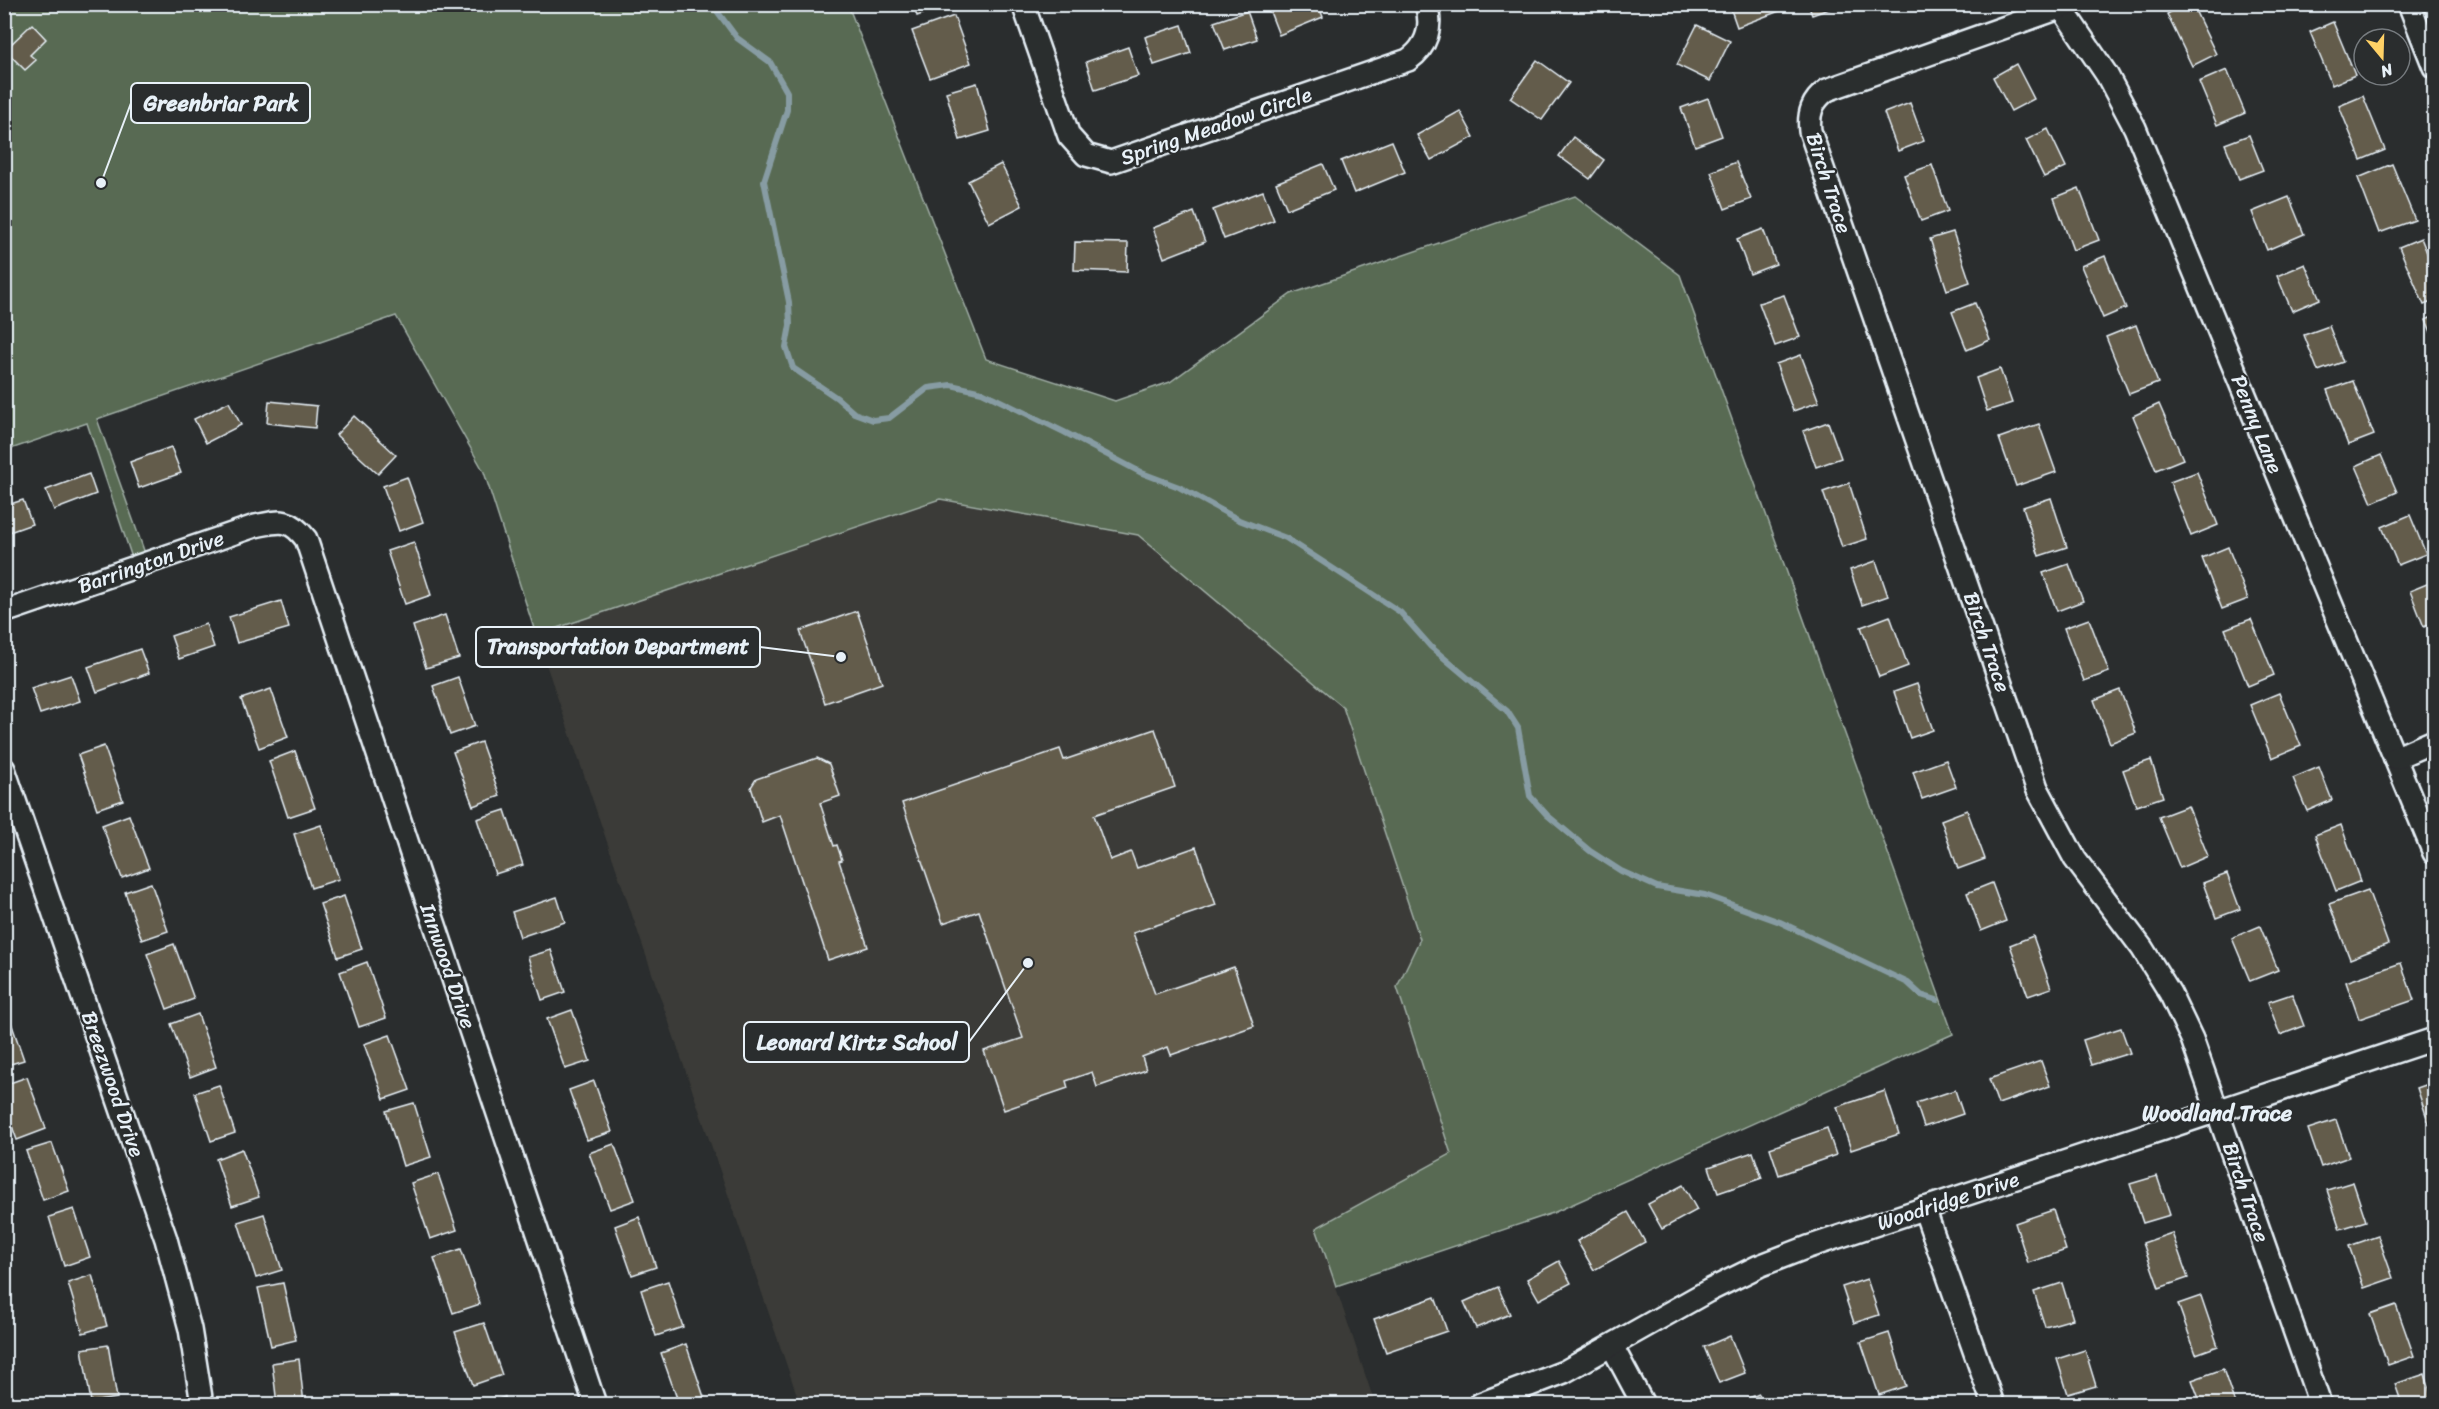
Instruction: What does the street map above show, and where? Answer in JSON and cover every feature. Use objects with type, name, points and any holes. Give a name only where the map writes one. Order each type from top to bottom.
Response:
[{"type":"street","name":"Spring Meadow Circle","points":[[1023,4],[1069,136],[1086,155],[1111,162],[1408,60],[1424,45],[1429,33],[1430,19],[1426,4]]},
{"type":"street","points":[[2409,4],[2434,67]]},
{"type":"street","name":"Penny Lane","points":[[2064,6],[2107,75],[2135,128],[2434,853]]},
{"type":"street","name":"Birch Trace","points":[[2064,6],[1827,90],[1812,106],[1809,117],[1810,131],[2037,788],[2074,859],[2142,948],[2170,993],[2192,1039],[2320,1404]]},
{"type":"street","name":"Barrington Drive","points":[[4,612],[255,526],[280,521],[298,528]]},
{"type":"street","name":"Innwood Drive","points":[[298,528],[306,539],[596,1404]]},
{"type":"street","points":[[2395,758],[2434,741]]},
{"type":"street","name":"Breezwood Drive","points":[[4,768],[169,1250],[190,1329],[202,1404]]},
{"type":"street","name":"Woodridge Drive","points":[[1480,1404],[1564,1372],[1708,1291],[1759,1266],[1808,1247],[2434,1040]]},
{"type":"street","points":[[1924,1208],[1992,1404]]},
{"type":"street","points":[[1612,1346],[1643,1404]]},
{"type":"shaded area","points":[[939,499],[1138,535],[1344,707],[1420,939],[1397,987],[1451,1154],[1316,1228],[1375,1404],[800,1404],[536,635]]},
{"type":"green space","points":[[4,5],[848,5],[986,359],[1115,401],[1170,382],[1291,294],[1575,196],[1680,275],[1953,1034],[1553,1213],[1336,1286],[1316,1228],[1451,1154],[1397,987],[1420,939],[1343,707],[1138,535],[940,499],[536,635],[484,472],[396,316],[97,419],[146,556],[133,561],[87,423],[5,451]]},
{"type":"building","points":[[913,4],[950,4],[917,16]]},
{"type":"building","points":[[1267,4],[1318,4],[1323,17],[1279,35]]},
{"type":"building","points":[[1729,4],[1780,4],[1782,10],[1737,27]]},
{"type":"building","points":[[1808,4],[1843,4],[1812,15]]},
{"type":"building","points":[[2185,4],[2192,4],[2216,54],[2192,66],[2167,14]]},
{"type":"building","points":[[1247,11],[1257,39],[1225,50],[1214,22]]},
{"type":"building","points":[[954,16],[971,63],[930,78],[912,31]]},
{"type":"building","points":[[2333,22],[2352,68],[2352,76],[2332,85],[2310,32]]},
{"type":"building","points":[[32,24],[46,39],[30,55],[36,60],[25,70],[5,50]]},
{"type":"building","points":[[1182,25],[1191,53],[1154,65],[1145,37]]},
{"type":"building","points":[[1697,25],[1730,41],[1710,81],[1677,65]]},
{"type":"building","points":[[1128,47],[1138,76],[1095,90],[1086,62]]},
{"type":"building","points":[[1537,60],[1569,83],[1542,120],[1510,98]]},
{"type":"building","points":[[2016,64],[2034,99],[2011,111],[1993,77]]},
{"type":"building","points":[[2227,70],[2245,113],[2217,125],[2199,82]]},
{"type":"building","points":[[977,83],[990,131],[960,140],[946,92]]},
{"type":"building","points":[[2363,96],[2385,150],[2361,160],[2339,106]]},
{"type":"building","points":[[1708,98],[1722,136],[1695,146],[1681,108]]},
{"type":"building","points":[[1910,103],[1924,141],[1898,151],[1884,113]]},
{"type":"building","points":[[1460,111],[1474,137],[1431,160],[1417,135]]},
{"type":"building","points":[[2048,129],[2066,167],[2044,177],[2026,140]]},
{"type":"building","points":[[2249,135],[2263,170],[2239,179],[2225,144]]},
{"type":"building","points":[[1573,137],[1604,160],[1590,179],[1559,156]]},
{"type":"building","points":[[1392,141],[1405,172],[1354,193],[1341,161]]},
{"type":"building","points":[[1736,162],[1751,199],[1725,209],[1711,172]]},
{"type":"building","points":[[1001,164],[1022,206],[989,223],[968,181]]},
{"type":"building","points":[[1323,164],[1334,190],[1287,209],[1276,183]]},
{"type":"building","points":[[2392,164],[2415,220],[2379,233],[2358,178]]},
{"type":"building","points":[[1932,165],[1948,211],[1921,221],[1904,175]]},
{"type":"building","points":[[2079,188],[2099,240],[2073,250],[2054,198]]},
{"type":"building","points":[[1263,191],[1274,220],[1224,239],[1213,210]]},
{"type":"building","points":[[2289,197],[2304,234],[2267,250],[2252,212]]},
{"type":"building","points":[[1194,212],[1205,242],[1164,258],[1153,228]]},
{"type":"building","points":[[1763,229],[1776,264],[1750,274],[1737,239]]},
{"type":"building","points":[[1953,232],[1970,282],[1947,290],[1930,239]]},
{"type":"building","points":[[2421,238],[2434,270],[2434,301],[2424,305],[2399,247]]},
{"type":"building","points":[[1075,242],[1128,243],[1127,272],[1074,270]]},
{"type":"building","points":[[2105,256],[2126,308],[2103,318],[2081,266]]},
{"type":"building","points":[[2305,264],[2320,299],[2292,311],[2277,276]]},
{"type":"building","points":[[1784,295],[1800,337],[1775,346],[1759,303]]},
{"type":"building","points":[[1975,303],[1990,340],[1967,350],[1952,312]]},
{"type":"building","points":[[2434,316],[2434,339],[2426,320]]},
{"type":"building","points":[[2136,325],[2158,383],[2129,394],[2106,337]]},
{"type":"building","points":[[2329,326],[2343,362],[2318,371],[2304,335]]},
{"type":"building","points":[[1801,355],[1819,402],[1793,411],[1776,364]]},
{"type":"building","points":[[2000,369],[2012,403],[1987,411],[1976,378]]},
{"type":"building","points":[[2353,381],[2374,435],[2348,445],[2327,390]]},
{"type":"building","points":[[269,401],[317,406],[315,428],[267,423]]},
{"type":"building","points":[[229,402],[241,425],[206,443],[194,419]]},
{"type":"building","points":[[2159,404],[2183,459],[2156,470],[2133,416]]},
{"type":"building","points":[[354,416],[396,455],[378,474],[336,435]]},
{"type":"building","points":[[1828,422],[1841,458],[1816,467],[1803,431]]},
{"type":"building","points":[[2039,424],[2056,472],[2016,486],[1999,438]]},
{"type":"building","points":[[171,447],[181,473],[139,488],[130,462]]},
{"type":"building","points":[[2381,455],[2397,492],[2372,503],[2356,466]]},
{"type":"building","points":[[2197,472],[2218,525],[2191,536],[2170,482]]},
{"type":"building","points":[[89,474],[96,494],[54,510],[46,490]]},
{"type":"building","points":[[407,477],[423,522],[399,531],[383,486]]},
{"type":"building","points":[[1849,483],[1867,539],[1842,547],[1823,492]]},
{"type":"building","points":[[2051,498],[2067,547],[2039,556],[2023,507]]},
{"type":"building","points":[[23,500],[32,524],[4,534],[4,506]]},
{"type":"building","points":[[2410,515],[2426,554],[2398,565],[2382,527]]},
{"type":"building","points":[[414,542],[431,595],[405,604],[387,551]]},
{"type":"building","points":[[2228,547],[2248,599],[2222,609],[2202,558]]},
{"type":"building","points":[[1876,561],[1888,596],[1862,605],[1850,570]]},
{"type":"building","points":[[2069,564],[2083,601],[2057,611],[2043,573]]},
{"type":"building","points":[[2434,581],[2434,622],[2424,627],[2410,591]]},
{"type":"building","points":[[281,601],[289,628],[237,643],[229,617]]},
{"type":"building","points":[[857,611],[882,683],[825,703],[800,631]]},
{"type":"building","points":[[445,615],[459,658],[426,668],[413,626]]},
{"type":"building","points":[[1890,616],[1908,666],[1879,677],[1861,627]]},
{"type":"building","points":[[2089,619],[2109,672],[2084,681],[2064,628]]},
{"type":"building","points":[[2251,619],[2274,675],[2248,686],[2225,629]]},
{"type":"building","points":[[206,624],[214,647],[179,659],[171,636]]},
{"type":"building","points":[[140,649],[149,673],[97,692],[88,667]]},
{"type":"building","points":[[71,675],[80,701],[40,714],[31,688]]},
{"type":"building","points":[[458,677],[475,726],[450,735],[433,686]]},
{"type":"building","points":[[1917,684],[1933,730],[1910,738],[1894,692]]},
{"type":"building","points":[[271,689],[288,737],[259,748],[241,699]]},
{"type":"building","points":[[2120,690],[2136,733],[2110,743],[2094,700]]},
{"type":"building","points":[[2279,693],[2301,746],[2272,758],[2250,705]]},
{"type":"building","points":[[1155,729],[1175,787],[1094,815],[1110,860],[1131,852],[1137,868],[1196,847],[1216,905],[1133,933],[1155,994],[1234,967],[1254,1026],[1171,1055],[1168,1047],[1142,1057],[1146,1070],[1097,1087],[1092,1072],[1066,1081],[1068,1088],[1004,1110],[984,1051],[1023,1038],[979,911],[943,923],[902,803],[1060,749],[1064,760]]},
{"type":"building","points":[[481,742],[500,796],[473,806],[453,752]]},
{"type":"building","points":[[104,746],[123,800],[97,809],[78,755]]},
{"type":"building","points":[[295,751],[315,808],[288,817],[269,761]]},
{"type":"building","points":[[817,758],[829,764],[840,796],[820,803],[834,846],[837,845],[842,860],[839,861],[868,947],[828,960],[780,815],[762,822],[751,787],[756,779]]},
{"type":"building","points":[[1946,760],[1956,787],[1922,799],[1913,772]]},
{"type":"building","points":[[2151,760],[2163,797],[2136,806],[2123,770]]},
{"type":"building","points":[[2319,767],[2332,800],[2307,811],[2293,778]]},
{"type":"building","points":[[2188,806],[2208,856],[2180,868],[2159,817]]},
{"type":"building","points":[[505,810],[523,865],[495,874],[477,819]]},
{"type":"building","points":[[1967,810],[1985,859],[1958,869],[1941,820]]},
{"type":"building","points":[[129,815],[149,868],[122,878],[102,825]]},
{"type":"building","points":[[321,825],[339,879],[311,888],[294,834]]},
{"type":"building","points":[[2341,825],[2361,881],[2336,891],[2315,835]]},
{"type":"building","points":[[2227,874],[2240,909],[2216,918],[2203,883]]},
{"type":"building","points":[[151,883],[168,931],[142,940],[125,892]]},
{"type":"building","points":[[1992,883],[2006,921],[1981,931],[1967,893]]},
{"type":"building","points":[[2368,890],[2388,944],[2350,959],[2329,904]]},
{"type":"building","points":[[344,896],[362,949],[338,957],[320,904]]},
{"type":"building","points":[[557,897],[565,922],[520,937],[512,912]]},
{"type":"building","points":[[2260,926],[2278,970],[2250,981],[2232,938]]},
{"type":"building","points":[[2033,936],[2051,988],[2028,996],[2010,945]]},
{"type":"building","points":[[174,944],[194,999],[167,1009],[147,954]]},
{"type":"building","points":[[551,950],[565,992],[542,1000],[528,957]]},
{"type":"building","points":[[367,962],[386,1018],[359,1027],[340,972]]},
{"type":"building","points":[[2401,963],[2414,1000],[2359,1019],[2346,982]]},
{"type":"building","points":[[2292,994],[2304,1026],[2280,1035],[2268,1002]]},
{"type":"building","points":[[4,1002],[24,1060],[4,1066]]},
{"type":"building","points":[[572,1010],[590,1061],[565,1069],[547,1019]]},
{"type":"building","points":[[198,1014],[216,1067],[190,1077],[171,1024]]},
{"type":"building","points":[[2121,1028],[2130,1053],[2091,1065],[2083,1040]]},
{"type":"building","points":[[390,1035],[410,1090],[384,1099],[364,1044]]},
{"type":"building","points":[[2041,1061],[2050,1086],[1998,1104],[1989,1079]]},
{"type":"building","points":[[27,1077],[46,1129],[17,1140],[4,1104],[4,1085]]},
{"type":"building","points":[[594,1081],[612,1132],[587,1140],[569,1090]]},
{"type":"building","points":[[2434,1082],[2434,1123],[2429,1124],[2417,1088]]},
{"type":"building","points":[[219,1085],[235,1133],[211,1141],[195,1093]]},
{"type":"building","points":[[1955,1090],[1963,1114],[1924,1127],[1916,1103]]},
{"type":"building","points":[[1885,1091],[1899,1134],[1851,1150],[1837,1107]]},
{"type":"building","points":[[414,1103],[431,1157],[403,1166],[386,1111]]},
{"type":"building","points":[[2336,1120],[2349,1157],[2321,1167],[2308,1129]]},
{"type":"building","points":[[1827,1128],[1836,1155],[1779,1175],[1770,1148]]},
{"type":"building","points":[[52,1143],[69,1191],[43,1200],[26,1151]]},
{"type":"building","points":[[614,1144],[635,1200],[610,1209],[589,1153]]},
{"type":"building","points":[[242,1149],[259,1197],[232,1206],[216,1159]]},
{"type":"building","points":[[1753,1152],[1762,1178],[1718,1193],[1709,1167]]},
{"type":"building","points":[[438,1174],[457,1230],[430,1239],[411,1183]]},
{"type":"building","points":[[2157,1176],[2170,1215],[2143,1223],[2130,1184]]},
{"type":"building","points":[[2353,1182],[2366,1221],[2340,1229],[2327,1190]]},
{"type":"building","points":[[1683,1185],[1697,1210],[1662,1229],[1648,1204]]},
{"type":"building","points":[[74,1209],[90,1257],[64,1266],[49,1217]]},
{"type":"building","points":[[2053,1210],[2066,1250],[2028,1263],[2015,1223]]},
{"type":"building","points":[[1628,1212],[1645,1242],[1594,1270],[1577,1241]]},
{"type":"building","points":[[264,1214],[282,1270],[256,1278],[238,1222]]},
{"type":"building","points":[[639,1217],[656,1267],[632,1275],[615,1226]]},
{"type":"building","points":[[2172,1233],[2188,1278],[2159,1288],[2143,1243]]},
{"type":"building","points":[[2378,1236],[2393,1278],[2364,1288],[2349,1246]]},
{"type":"building","points":[[461,1249],[480,1304],[453,1313],[434,1258]]},
{"type":"building","points":[[1559,1261],[1571,1283],[1539,1300],[1527,1279]]},
{"type":"building","points":[[92,1275],[107,1326],[83,1333],[68,1283]]},
{"type":"building","points":[[1867,1279],[1879,1315],[1854,1323],[1842,1287]]},
{"type":"building","points":[[668,1281],[683,1327],[656,1336],[641,1290]]},
{"type":"building","points":[[283,1283],[296,1340],[271,1346],[258,1288]]},
{"type":"building","points":[[2062,1283],[2073,1319],[2045,1327],[2034,1292]]},
{"type":"building","points":[[1498,1287],[1510,1314],[1476,1328],[1464,1302]]},
{"type":"building","points":[[2201,1296],[2218,1346],[2196,1354],[2178,1304]]},
{"type":"building","points":[[1435,1297],[1447,1331],[1386,1352],[1374,1319]]},
{"type":"building","points":[[2396,1305],[2414,1356],[2388,1365],[2370,1314]]},
{"type":"building","points":[[484,1323],[502,1375],[473,1385],[455,1332]]},
{"type":"building","points":[[1889,1333],[1906,1386],[1879,1395],[1861,1342]]},
{"type":"building","points":[[1730,1336],[1745,1373],[1719,1383],[1704,1347]]},
{"type":"building","points":[[686,1344],[704,1397],[679,1404],[661,1353]]},
{"type":"building","points":[[108,1345],[117,1398],[91,1402],[82,1349]]},
{"type":"building","points":[[2085,1350],[2096,1386],[2068,1394],[2057,1359]]},
{"type":"building","points":[[299,1359],[304,1404],[277,1404],[272,1363]]},
{"type":"building","points":[[2223,1369],[2235,1404],[2201,1404],[2192,1380]]},
{"type":"building","points":[[2425,1374],[2434,1404],[2402,1404],[2395,1384]]},
{"type":"building","points":[[1759,1394],[1763,1404],[1734,1404]]},
{"type":"building","points":[[505,1397],[508,1404],[483,1404]]},
{"type":"waterway","points":[[708,4],[717,11],[737,38],[770,62],[787,92],[787,110],[764,181],[789,302],[790,325],[786,347],[793,368],[837,398],[854,413],[873,420],[889,418],[928,388],[951,385],[982,392],[1142,473],[1179,487],[1239,520],[1286,538],[1400,612],[1431,647],[1507,711],[1518,728],[1530,796],[1547,815],[1590,851],[1621,871],[1657,887],[1705,895],[1780,922],[1908,983],[1921,995],[1937,1000]]},
{"type":"place","name":"Greenbriar Park","points":[[101,183]]},
{"type":"place","name":"Transportation Department","points":[[841,657]]},
{"type":"place","name":"Leonard Kirtz School","points":[[1028,963]]},
{"type":"district","name":"Woodland Trace","points":[[2217,1113]]}]
